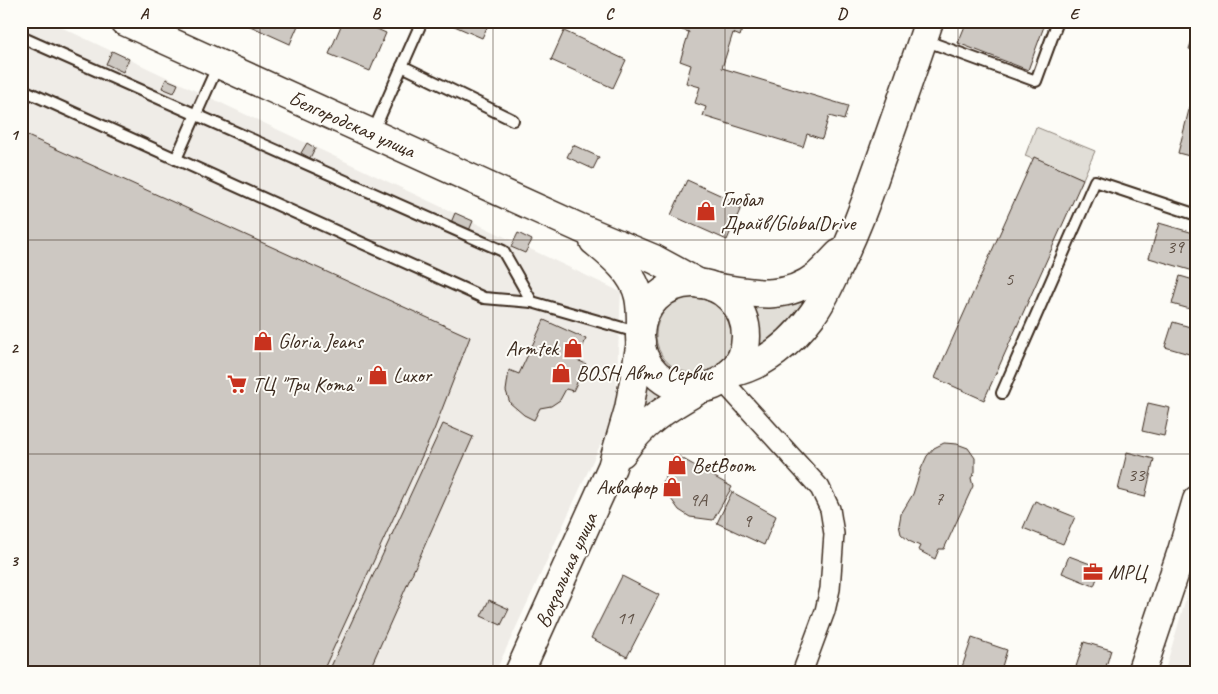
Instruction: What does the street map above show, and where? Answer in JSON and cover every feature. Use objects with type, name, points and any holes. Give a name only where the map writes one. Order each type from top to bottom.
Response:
[{"type":"main road","name":"Белгородская улица","points":[[124,21],[706,285]]},
{"type":"main road","name":"Вокзальная улица","points":[[612,467],[631,439],[656,415],[717,381],[744,370],[768,357],[788,342],[803,327],[824,295],[865,206],[926,31]]},
{"type":"main road","name":"Белгородская улица","points":[[580,228],[629,274],[640,299],[641,333]]},
{"type":"main road","points":[[706,285],[724,293],[740,313],[745,325],[744,351],[738,363],[717,381],[688,389],[676,386],[656,374],[646,359],[641,333],[650,306],[662,294],[678,286],[706,285],[758,294],[787,292],[800,287],[816,276],[849,244]]},
{"type":"main road","name":"Вокзальная улица","points":[[519,673],[612,467],[629,409],[641,333]]},
{"type":"main road","points":[[1141,673],[1190,546],[1197,500]]},
{"type":"street","points":[[717,381],[820,488],[830,509],[834,534],[830,589],[825,611],[802,673]]},
{"type":"lane","points":[[373,133],[422,21]]},
{"type":"lane","points":[[926,31],[1036,81],[1058,21]]},
{"type":"lane","points":[[21,37],[503,251],[532,302]]},
{"type":"lane","points":[[176,159],[218,64]]},
{"type":"lane","points":[[402,66],[513,120]]},
{"type":"lane","points":[[21,90],[484,298],[532,302],[641,333]]},
{"type":"lane","points":[[1002,393],[1095,181],[1197,215]]},
{"type":"shaded area","points":[[21,21],[48,21],[621,292],[615,413],[495,673],[21,673]]},
{"type":"shaded area","points":[[1036,127],[1095,151],[1083,179],[1025,156]]},
{"type":"shaded area","points":[[804,294],[814,304],[758,353],[758,324],[747,298]]},
{"type":"shaded area","points":[[694,297],[708,300],[721,308],[729,321],[732,335],[729,349],[721,362],[708,370],[694,373],[680,370],[667,362],[659,349],[656,335],[659,321],[667,308],[680,300]]},
{"type":"shaded area","points":[[641,374],[656,390],[678,395],[640,412]]},
{"type":"shaded area","points":[[1195,568],[1197,569],[1197,673],[1164,673]]},
{"type":"building","points":[[239,21],[300,21],[290,44]]},
{"type":"building","points":[[343,21],[359,21],[386,33],[370,71],[329,54]]},
{"type":"building","points":[[443,21],[490,21],[482,38]]},
{"type":"building","points":[[684,21],[745,21],[740,36],[733,33],[722,68],[848,106],[844,120],[829,116],[822,139],[807,134],[803,147],[703,116],[706,107],[695,103],[700,87],[686,83],[691,65],[680,61],[689,32],[682,30]]},
{"type":"building","points":[[967,21],[1046,21],[1028,70],[958,43]]},
{"type":"building","points":[[1197,24],[1197,51],[1189,49]]},
{"type":"building","points":[[564,31],[626,60],[613,88],[551,60]]},
{"type":"building","points":[[112,51],[129,59],[123,72],[106,64]]},
{"type":"building","points":[[166,79],[178,84],[174,93],[162,88]]},
{"type":"building","points":[[1190,106],[1197,108],[1197,158],[1178,153]]},
{"type":"building","name":"ТЦ \"Три Кота\"","points":[[21,133],[470,337],[434,430],[322,673],[21,673]]},
{"type":"building","points":[[307,143],[315,148],[310,158],[301,153]]},
{"type":"building","points":[[573,145],[599,157],[593,169],[567,157]]},
{"type":"building","points":[[1034,157],[1083,179],[984,400],[935,378]]},
{"type":"building","points":[[687,180],[742,205],[727,240],[671,215]]},
{"type":"building","points":[[455,213],[473,221],[468,233],[450,225]]},
{"type":"building","points":[[1159,223],[1197,234],[1197,272],[1149,258]]},
{"type":"building","points":[[518,233],[532,240],[525,253],[511,247]]},
{"type":"building","points":[[1180,276],[1197,281],[1197,311],[1172,304]]},
{"type":"building","points":[[544,320],[586,339],[577,360],[586,364],[573,391],[566,389],[560,400],[551,406],[540,408],[534,420],[524,415],[510,403],[506,391],[509,370],[519,374]]},
{"type":"building","points":[[1173,322],[1197,329],[1189,354],[1165,347]]},
{"type":"building","points":[[1148,403],[1170,408],[1164,436],[1142,431]]},
{"type":"building","points":[[443,424],[473,437],[368,673],[328,673]]},
{"type":"building","points":[[944,443],[957,444],[968,448],[975,458],[975,472],[971,478],[973,486],[944,549],[939,549],[935,559],[918,550],[920,546],[909,541],[901,534],[899,525],[901,514],[913,494],[927,456],[934,448]]},
{"type":"building","points":[[1127,452],[1154,459],[1145,497],[1118,490]]},
{"type":"building","points":[[678,456],[732,487],[713,520],[690,517],[679,510],[661,485]]},
{"type":"building","points":[[732,492],[776,516],[764,545],[717,523]]},
{"type":"building","points":[[1035,501],[1075,517],[1063,544],[1023,528]]},
{"type":"building","points":[[1069,556],[1101,568],[1094,586],[1062,573]]},
{"type":"building","points":[[622,576],[659,595],[627,657],[591,638]]},
{"type":"building","points":[[489,600],[509,609],[501,625],[481,616]]},
{"type":"building","points":[[972,638],[1007,650],[1000,673],[980,673],[962,667]]},
{"type":"building","points":[[1084,642],[1111,650],[1104,673],[1074,673]]},
{"type":"place","name":"Глобал Драйв/GlobalDrive","points":[[706,211]]},
{"type":"place","name":"Gloria Jeans","points":[[263,341]]},
{"type":"place","name":"Armtek","points":[[573,348]]},
{"type":"place","name":"BOSH Авто Сервис","points":[[561,373]]},
{"type":"place","name":"Luxor","points":[[378,375]]},
{"type":"place","name":"ТЦ \"Три Кота\"","points":[[237,384]]},
{"type":"place","name":"BetBoom","points":[[677,465]]},
{"type":"place","name":"Аквафор","points":[[672,487]]},
{"type":"place","name":"МРЦ","points":[[1093,572]]}]
